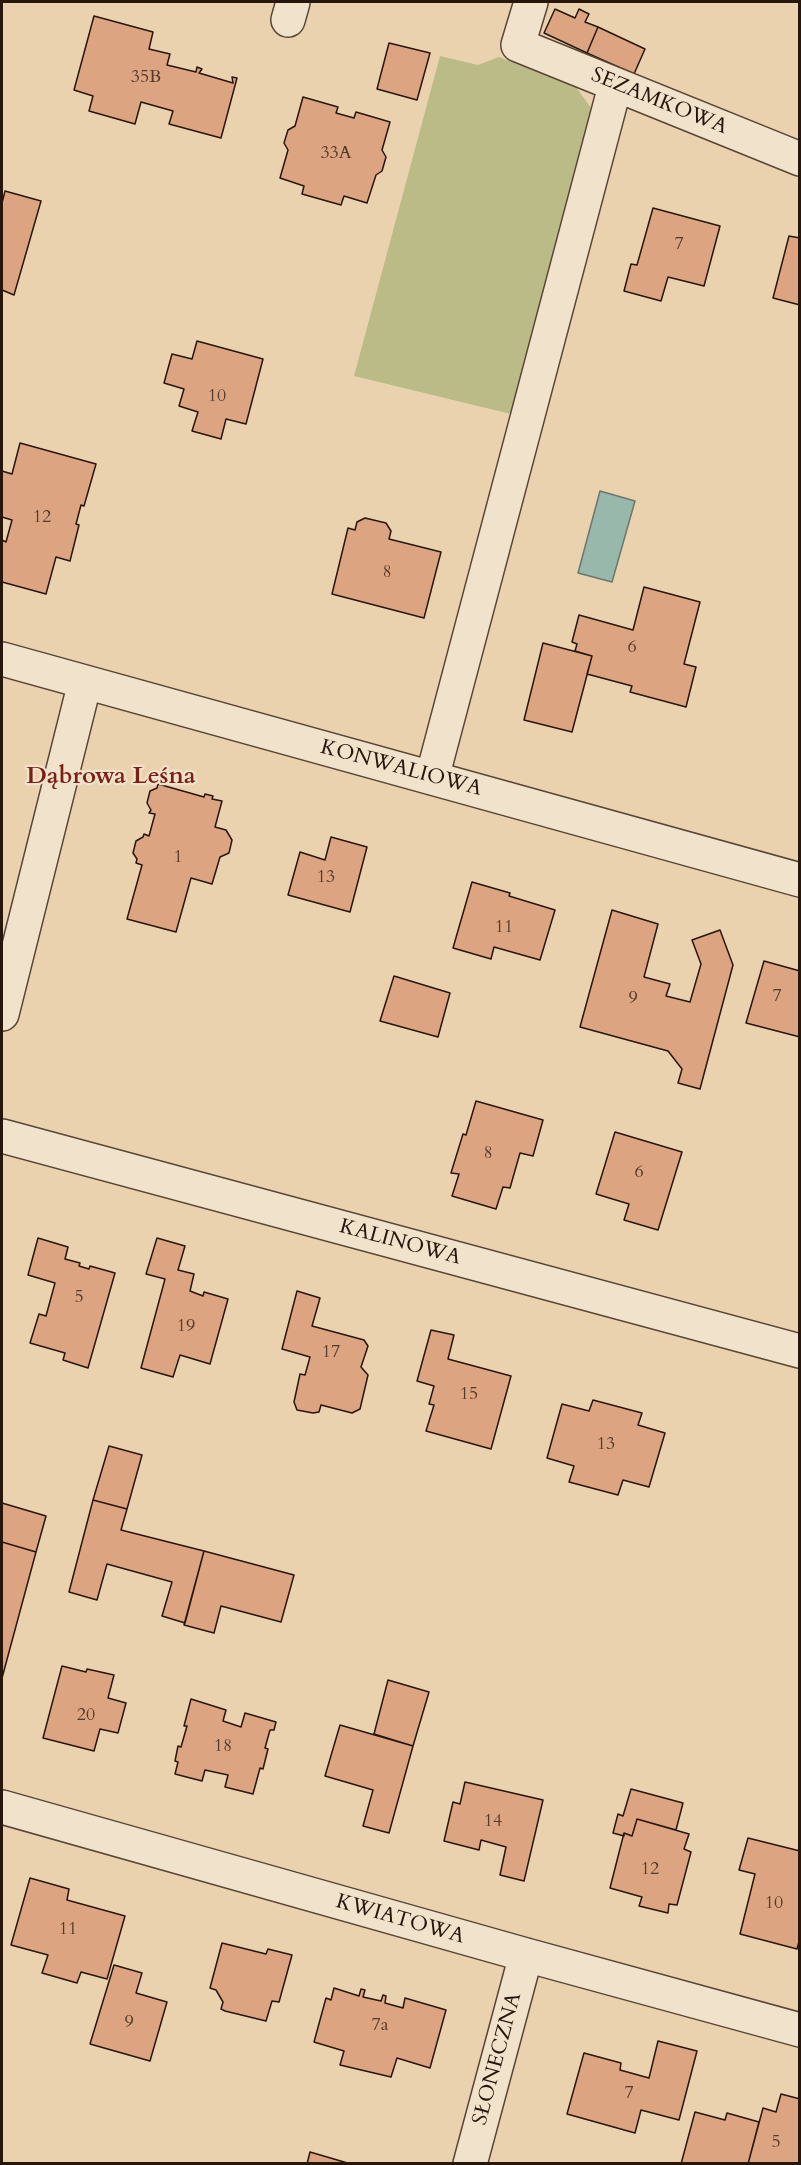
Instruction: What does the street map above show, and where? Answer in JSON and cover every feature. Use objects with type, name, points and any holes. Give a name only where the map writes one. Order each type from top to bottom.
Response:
[{"type":"street","name":"SEZAMKOWA","points":[[531,2],[518,45],[800,159]]},
{"type":"street","points":[[432,778],[615,86]]},
{"type":"street","name":"KONWALIOWA","points":[[2,659],[800,880]]},
{"type":"street","points":[[2,1014],[86,682]]},
{"type":"street","name":"KALINOWA","points":[[2,1136],[800,1351]]},
{"type":"street","name":"KWIATOWA","points":[[2,1807],[800,2030]]},
{"type":"street","name":"SŁONECZNA","points":[[470,2163],[526,1955]]},
{"type":"green space","points":[[440,56],[478,65],[499,57],[576,87],[591,108],[511,414],[354,376]]},
{"type":"shaded area","points":[[600,491],[635,501],[612,582],[578,573]]},
{"type":"building","points":[[555,9],[575,18],[579,9],[589,14],[585,22],[598,27],[587,53],[544,33]]},
{"type":"building","points":[[94,16],[153,32],[149,49],[170,54],[167,65],[196,72],[197,67],[202,69],[199,73],[233,83],[232,77],[237,78],[221,138],[169,124],[173,111],[141,102],[135,124],[89,111],[93,96],[74,90]]},
{"type":"building","points":[[598,27],[645,49],[634,74],[587,53]]},
{"type":"building","points":[[389,43],[430,53],[417,100],[377,89]]},
{"type":"building","points":[[303,97],[338,107],[336,113],[354,118],[356,112],[390,122],[382,150],[386,157],[382,171],[376,175],[367,203],[344,196],[341,205],[302,194],[304,186],[280,178],[288,150],[284,143],[288,130],[295,126]]},
{"type":"building","points":[[5,191],[41,201],[14,295],[2,290],[2,203]]},
{"type":"building","points":[[653,208],[720,226],[704,286],[668,277],[661,301],[624,291],[631,264],[637,265]]},
{"type":"building","points":[[789,236],[800,238],[800,305],[773,298]]},
{"type":"building","points":[[197,341],[263,359],[246,424],[226,419],[221,439],[192,431],[198,412],[179,406],[184,389],[164,383],[172,354],[192,359]]},
{"type":"building","points":[[20,443],[96,464],[84,506],[81,505],[76,524],[79,525],[70,561],[56,557],[46,594],[2,582],[2,540],[6,542],[12,520],[2,517],[2,471],[12,474]]},
{"type":"building","points":[[365,518],[386,523],[391,531],[389,539],[441,552],[424,618],[332,594],[348,528],[355,530],[357,522]]},
{"type":"building","points":[[644,587],[700,602],[684,664],[696,667],[686,707],[630,692],[632,686],[587,674],[592,656],[575,651],[577,644],[572,642],[579,615],[633,630]]},
{"type":"building","points":[[543,643],[592,656],[572,732],[524,720]]},
{"type":"building","points":[[158,784],[204,797],[205,794],[213,796],[212,799],[222,801],[215,827],[226,830],[232,840],[229,853],[220,857],[212,884],[191,878],[176,932],[127,919],[142,865],[136,863],[137,859],[133,853],[136,841],[144,834],[149,836],[155,814],[149,813],[151,810],[147,803],[150,791],[157,788]]},
{"type":"building","points":[[331,837],[367,847],[350,912],[288,895],[300,852],[325,860]]},
{"type":"building","points":[[472,882],[555,910],[540,960],[494,947],[491,959],[453,948]]},
{"type":"building","points":[[612,910],[658,924],[644,977],[670,984],[666,996],[690,1002],[701,964],[692,940],[720,930],[733,965],[700,1089],[678,1083],[682,1069],[668,1051],[580,1027]]},
{"type":"building","points":[[764,961],[800,971],[800,1037],[746,1023]]},
{"type":"building","points":[[394,976],[450,993],[438,1037],[380,1021]]},
{"type":"building","points":[[476,1101],[543,1120],[533,1156],[520,1153],[510,1188],[503,1187],[496,1209],[452,1196],[459,1174],[451,1173]]},
{"type":"building","points":[[615,1132],[682,1152],[658,1230],[624,1220],[629,1204],[596,1194]]},
{"type":"building","points":[[38,1238],[68,1247],[65,1259],[80,1263],[79,1266],[89,1269],[90,1266],[115,1273],[88,1368],[63,1360],[65,1353],[30,1343],[39,1314],[46,1316],[55,1283],[28,1275]]},
{"type":"building","points":[[157,1238],[185,1246],[178,1270],[194,1274],[190,1291],[203,1296],[204,1292],[228,1299],[210,1364],[180,1355],[173,1377],[141,1368],[165,1279],[146,1274]]},
{"type":"building","points":[[297,1291],[320,1298],[312,1326],[364,1340],[368,1346],[361,1367],[368,1375],[360,1409],[352,1413],[321,1405],[319,1412],[297,1410],[294,1402],[300,1374],[305,1375],[310,1357],[282,1349]]},
{"type":"building","points":[[431,1330],[454,1335],[448,1359],[511,1376],[491,1449],[426,1431],[434,1405],[429,1404],[434,1386],[417,1381]]},
{"type":"building","points":[[593,1400],[642,1413],[638,1425],[665,1433],[649,1487],[623,1480],[618,1495],[569,1482],[574,1466],[547,1458],[562,1404],[589,1411]]},
{"type":"building","points":[[109,1446],[142,1455],[127,1509],[93,1500]]},
{"type":"building","points":[[93,1500],[127,1509],[121,1530],[204,1551],[185,1623],[162,1616],[172,1582],[107,1564],[97,1600],[69,1592]]},
{"type":"building","points":[[2,1503],[46,1516],[36,1552],[2,1542]]},
{"type":"building","points":[[2,1542],[36,1552],[2,1678]]},
{"type":"building","points":[[204,1551],[294,1575],[281,1622],[221,1606],[214,1633],[184,1625]]},
{"type":"building","points":[[62,1666],[86,1672],[87,1669],[114,1675],[108,1698],[126,1703],[118,1733],[100,1729],[94,1751],[43,1738]]},
{"type":"building","points":[[388,1680],[429,1692],[413,1746],[374,1734]]},
{"type":"building","points":[[191,1699],[226,1710],[223,1721],[241,1727],[245,1713],[276,1722],[274,1730],[270,1730],[263,1769],[260,1768],[253,1794],[225,1787],[228,1775],[205,1770],[202,1781],[175,1774],[178,1746],[181,1747],[187,1726],[184,1726]]},
{"type":"building","points":[[340,1725],[413,1746],[389,1833],[363,1826],[373,1790],[325,1776]]},
{"type":"building","points":[[465,1782],[543,1800],[524,1881],[500,1875],[506,1847],[481,1840],[479,1850],[444,1841],[453,1802],[460,1804]]},
{"type":"building","points":[[631,1789],[683,1803],[676,1830],[637,1819],[632,1836],[613,1833],[618,1814],[623,1816]]},
{"type":"building","points":[[637,1819],[689,1834],[684,1849],[691,1852],[677,1905],[669,1904],[668,1913],[639,1906],[642,1897],[610,1888],[624,1833],[632,1836]]},
{"type":"building","points":[[748,1838],[800,1851],[800,1938],[797,1949],[740,1934],[755,1874],[739,1870]]},
{"type":"building","points":[[30,1878],[69,1889],[67,1900],[125,1916],[107,1979],[81,1972],[77,1983],[42,1973],[48,1955],[11,1945]]},
{"type":"building","points":[[222,1943],[266,1954],[268,1949],[292,1955],[279,2002],[272,2001],[266,2021],[221,2009],[223,2002],[216,1990],[210,1988]]},
{"type":"building","points":[[114,1965],[142,1973],[136,1993],[167,2002],[150,2061],[90,2044]]},
{"type":"building","points":[[334,1988],[359,1996],[361,1989],[365,1990],[363,1997],[381,2001],[383,1995],[386,1996],[385,2003],[403,2008],[405,1998],[446,2010],[430,2068],[397,2058],[391,2077],[340,2065],[344,2051],[314,2042],[326,1998],[331,2000]]},
{"type":"building","points":[[658,2041],[697,2051],[679,2120],[641,2110],[635,2133],[567,2114],[584,2053],[621,2063],[620,2070],[649,2078]]},
{"type":"building","points":[[781,2094],[800,2099],[800,2164],[748,2164],[763,2108],[776,2112]]},
{"type":"building","points":[[695,2112],[725,2120],[727,2113],[759,2122],[748,2164],[681,2164]]},
{"type":"building","points":[[310,2152],[351,2164],[307,2164]]},
{"type":"district","name":"Dąbrowa Leśna","points":[[111,777]]}]
